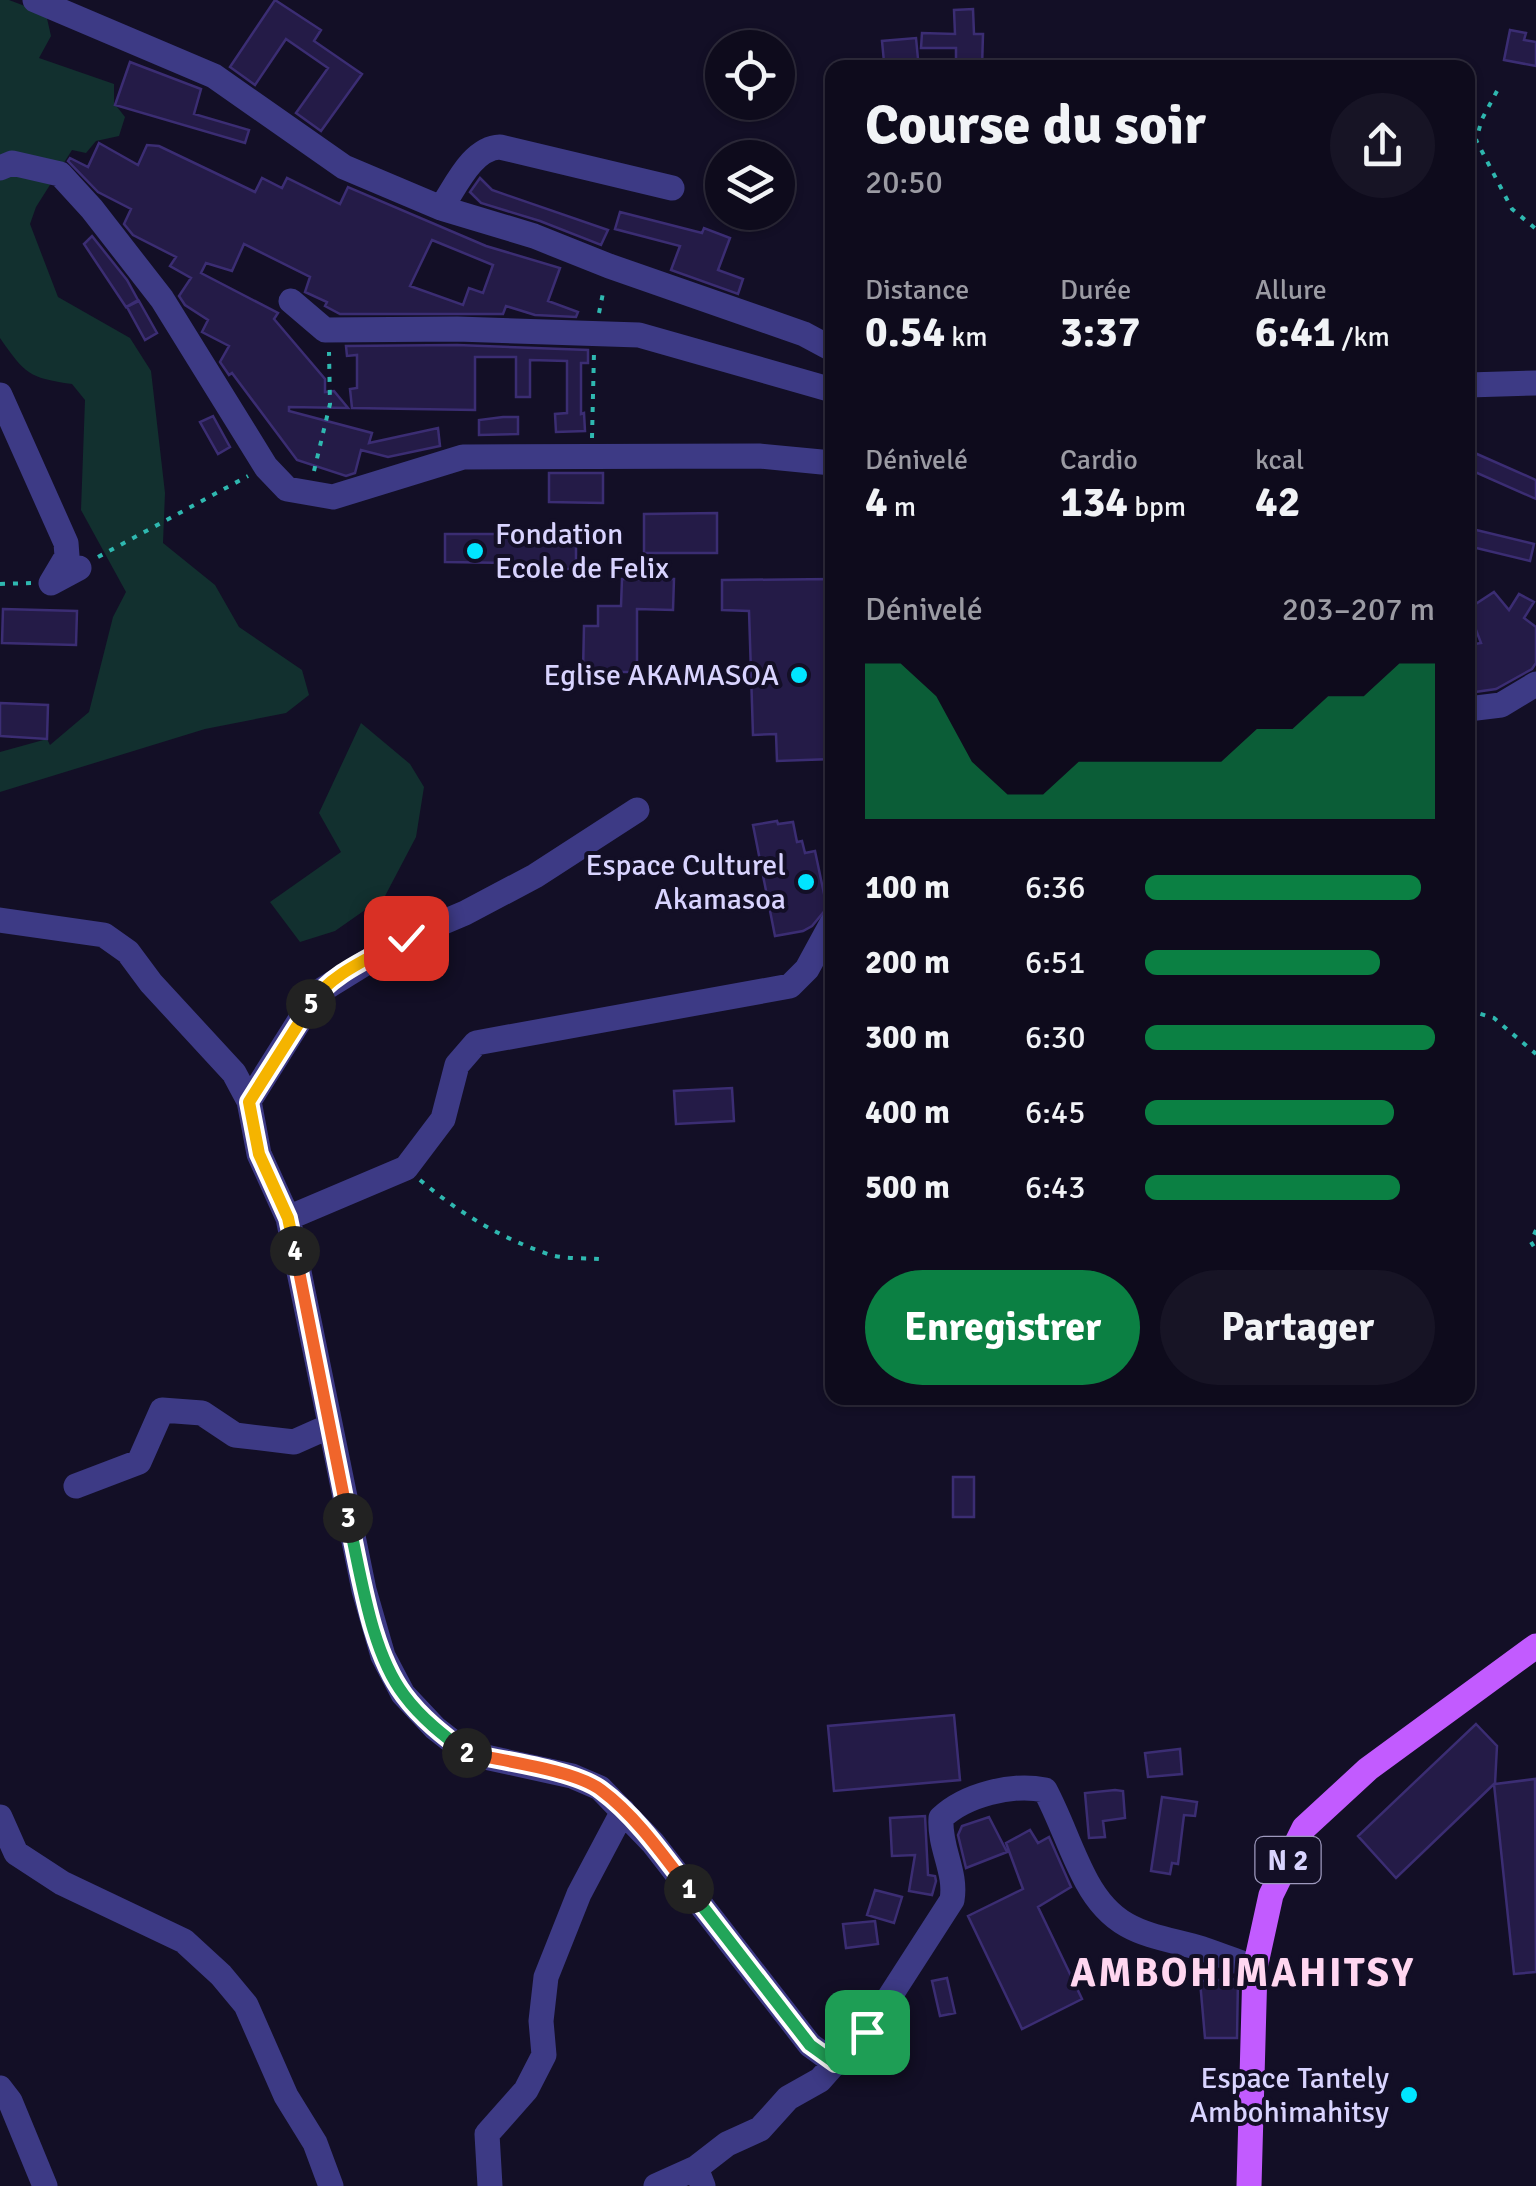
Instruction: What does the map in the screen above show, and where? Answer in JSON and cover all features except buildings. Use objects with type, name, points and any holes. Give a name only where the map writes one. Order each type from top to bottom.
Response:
[{"type":"main road","name":"N 2","points":[[1249,2186],[1255,1968],[1270,1895],[1304,1828],[1368,1769],[1536,1646]]},
{"type":"street","points":[[36,0],[214,76],[344,167],[442,208],[534,236],[804,334],[825,346]]},
{"type":"street","points":[[442,208],[478,154],[488,147],[672,188]]},
{"type":"street","points":[[0,168],[12,163],[60,174],[92,209],[162,299],[266,467],[287,489],[333,497],[463,457],[759,456],[825,462]]},
{"type":"street","points":[[291,301],[324,330],[456,329],[639,335],[825,388]]},
{"type":"street","points":[[1475,384],[1536,383]]},
{"type":"street","points":[[1,400],[66,542],[68,556],[51,583]]},
{"type":"street","points":[[51,583],[79,568]]},
{"type":"street","points":[[1475,707],[1502,705],[1536,684]]},
{"type":"street","points":[[249,1102],[318,993],[406,938],[466,913],[535,876],[637,810]]},
{"type":"street","points":[[0,920],[104,934],[128,952],[151,984],[234,1073],[249,1102],[259,1154],[288,1218],[346,1508],[383,1656],[403,1694],[466,1753],[572,1776],[600,1788],[653,1842],[810,2045],[835,2063]]},
{"type":"street","points":[[288,1218],[406,1168],[443,1119],[457,1065],[476,1043],[790,986],[807,969],[825,936]]},
{"type":"street","points":[[76,1486],[139,1462],[162,1410],[202,1413],[235,1435],[294,1442],[330,1426]]},
{"type":"street","points":[[656,2186],[699,2177],[728,2144],[760,2128],[788,2098],[820,2080],[867,2032],[952,1900],[955,1883],[940,1839],[941,1818],[957,1803],[1026,1786],[1045,1790],[1088,1883],[1112,1915],[1139,1934],[1203,1949],[1255,1968]]},
{"type":"street","points":[[490,2186],[486,2134],[526,2090],[544,2054],[541,2021],[546,1977],[579,1894],[623,1811]]},
{"type":"street","points":[[0,1817],[16,1853],[62,1883],[184,1941],[221,1975],[246,2004],[286,2096],[315,2142],[330,2186]]},
{"type":"street","points":[[0,2088],[10,2101],[45,2186]]},
{"type":"path","points":[[1497,91],[1482,118],[1476,140],[1512,209],[1536,229]]},
{"type":"path","points":[[592,458],[594,336],[609,266]]},
{"type":"path","points":[[308,495],[330,404],[329,340],[324,330]]},
{"type":"path","points":[[79,568],[266,467]]},
{"type":"path","points":[[0,584],[51,583]]},
{"type":"path","points":[[1475,1012],[1494,1018],[1536,1054]]},
{"type":"path","points":[[406,1168],[455,1209],[500,1234],[555,1256],[599,1260]]},
{"type":"path","points":[[1536,1230],[1530,1242],[1536,1250]]},
{"type":"green space","points":[[0,0],[46,14],[51,36],[39,58],[114,84],[114,103],[125,117],[119,136],[96,141],[86,153],[72,150],[36,207],[30,224],[58,297],[130,338],[151,371],[165,493],[163,543],[215,585],[239,627],[302,670],[309,695],[286,713],[205,729],[0,792],[0,752],[47,739],[50,745],[89,712],[113,617],[126,592],[81,510],[85,400],[72,384],[29,372],[0,338]]},
{"type":"green space","points":[[361,723],[410,764],[424,787],[416,837],[385,896],[335,931],[300,942],[270,902],[341,852],[319,813]]},
{"type":"place","name":"Fondation Ecole de Felix","points":[[475,551]]},
{"type":"place","name":"Eglise AKAMASOA","points":[[799,675]]},
{"type":"place","name":"Espace Culturel Akamasoa","points":[[806,882]]},
{"type":"place","name":"Espace Tantely Ambohimahitsy","points":[[1409,2095]]},
{"type":"district","name":"AMBOHIMAHITSY","points":[[1243,1972]]},
{"type":"route","points":[[406,938],[318,993],[249,1102],[259,1154],[288,1218],[346,1508],[383,1656],[403,1694],[466,1753],[572,1776],[600,1788],[653,1842],[810,2045],[835,2063],[867,2032]]}]
